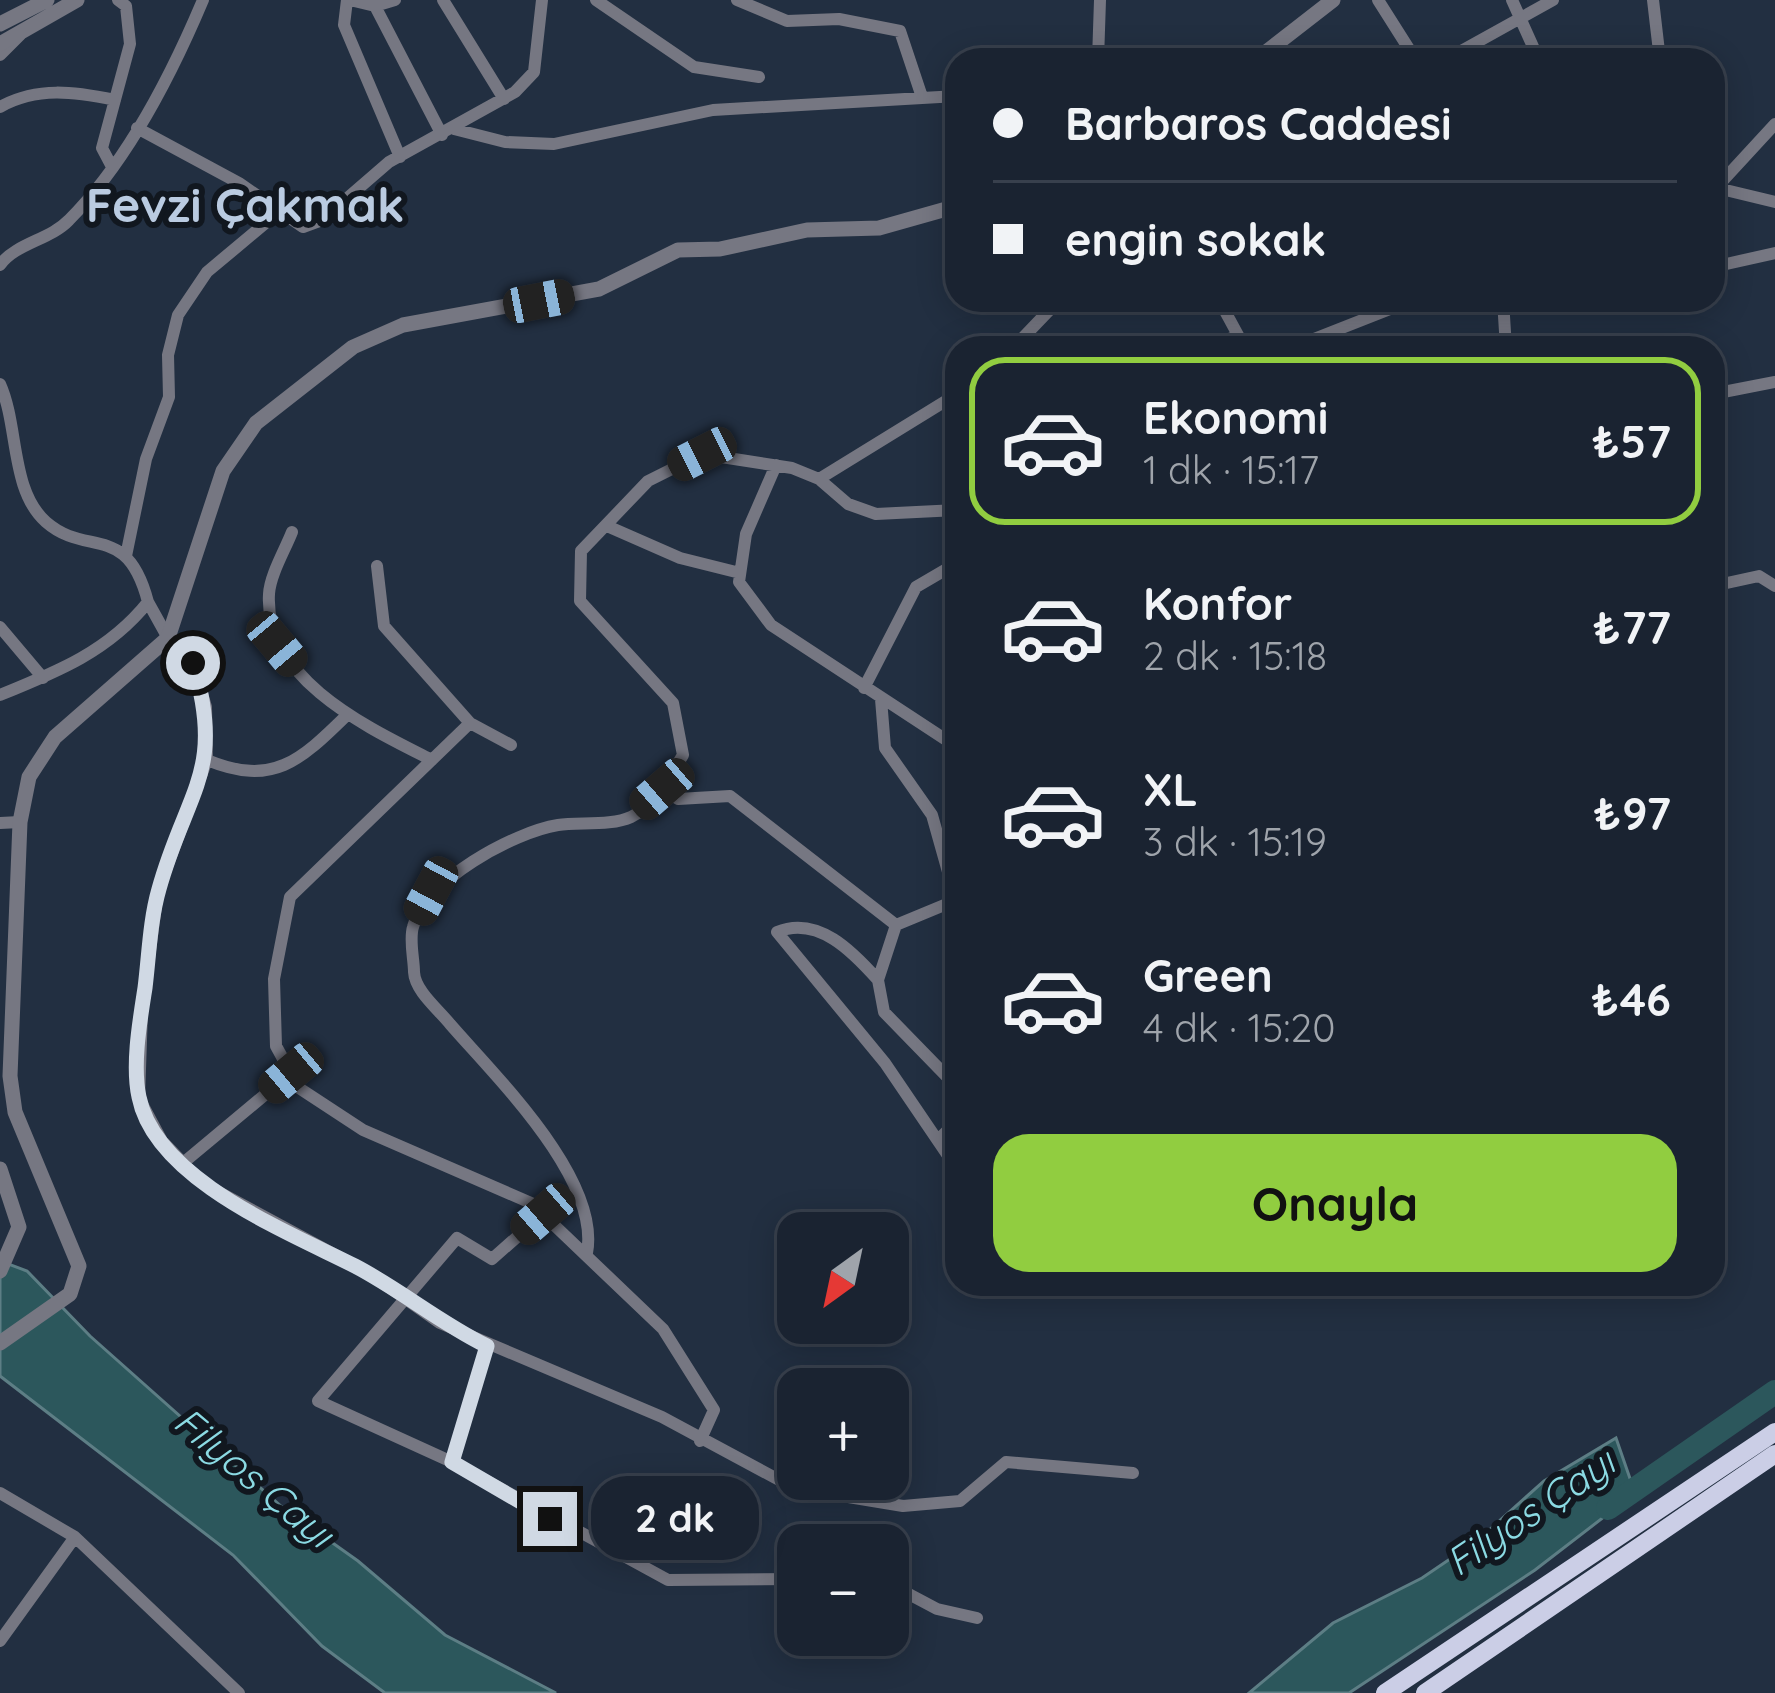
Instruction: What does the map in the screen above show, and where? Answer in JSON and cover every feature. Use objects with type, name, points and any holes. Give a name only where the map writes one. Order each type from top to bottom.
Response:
[{"type":"highway","points":[[1385,1693],[1775,1432]]},
{"type":"highway","points":[[1425,1693],[1775,1454]]},
{"type":"street","points":[[0,24],[47,0]]},
{"type":"street","points":[[0,44],[77,0]]},
{"type":"street","points":[[111,165],[102,148],[130,44],[126,6],[118,0]]},
{"type":"street","points":[[0,265],[71,219],[137,128],[179,58],[203,0]]},
{"type":"street","points":[[395,0],[376,6],[349,0],[344,25],[400,157]]},
{"type":"street","points":[[443,0],[504,99]]},
{"type":"street","points":[[137,128],[303,227],[322,220],[400,157],[504,99],[534,72],[542,0]]},
{"type":"street","points":[[596,0],[694,67],[759,76]]},
{"type":"street","points":[[737,0],[787,21],[839,19],[900,31],[922,97]]},
{"type":"street","points":[[1098,48],[1100,0]]},
{"type":"street","points":[[1271,48],[1333,0]]},
{"type":"street","points":[[1378,0],[1408,48]]},
{"type":"street","points":[[1512,0],[1533,48]]},
{"type":"street","points":[[1467,48],[1553,0]]},
{"type":"street","points":[[1653,0],[1659,48]]},
{"type":"street","points":[[376,6],[448,132]]},
{"type":"street","points":[[0,56],[21,34]]},
{"type":"street","points":[[0,107],[21,95],[72,91],[116,100]]},
{"type":"street","points":[[448,132],[554,144],[713,110],[945,96]]},
{"type":"street","points":[[1725,176],[1775,124]]},
{"type":"street","points":[[1725,191],[1775,202]]},
{"type":"street","points":[[0,1343],[70,1294],[78,1281],[74,1249],[8,1115],[5,1074],[20,822],[39,757],[168,638],[232,451],[256,423],[353,347],[433,318],[599,290],[677,250],[720,249],[807,230],[879,228],[945,209]]},
{"type":"street","points":[[126,556],[146,459],[169,397],[168,355],[178,315],[208,272],[280,211]]},
{"type":"street","points":[[1725,263],[1775,253]]},
{"type":"street","points":[[1024,336],[1048,312]]},
{"type":"street","points":[[1322,336],[1383,312]]},
{"type":"street","points":[[1725,392],[1775,382]]},
{"type":"street","points":[[0,383],[10,406],[27,500],[49,525],[126,556],[141,576],[148,602],[168,638],[193,663],[206,707],[207,760],[158,891],[142,1011],[139,1098],[162,1141],[202,1183],[487,1346],[662,1417],[700,1442],[794,1488],[903,1506],[960,1501],[1006,1462],[1133,1473]]},
{"type":"street","points":[[819,479],[945,401]]},
{"type":"street","points":[[587,1253],[591,1232],[584,1205],[562,1166],[524,1109],[415,982],[412,928],[431,891],[478,859],[551,826],[630,818],[662,789],[683,754],[673,703],[580,601],[580,551],[648,481],[702,454],[776,465],[819,479],[848,504],[876,514],[945,511]]},
{"type":"street","points":[[776,465],[746,534],[739,582],[771,625],[945,739]]},
{"type":"street","points":[[607,526],[680,558],[740,573]]},
{"type":"street","points":[[292,532],[268,593],[277,644],[347,715],[432,760]]},
{"type":"street","points":[[377,566],[384,626],[470,723],[511,745]]},
{"type":"street","points":[[864,688],[916,586],[945,570]]},
{"type":"street","points":[[1725,584],[1775,570]]},
{"type":"street","points":[[1759,577],[1775,586]]},
{"type":"street","points":[[0,695],[43,678],[126,629],[148,602]]},
{"type":"street","points":[[0,627],[43,678]]},
{"type":"street","points":[[881,699],[886,748],[932,815],[945,863]]},
{"type":"street","points":[[207,760],[242,774],[274,770],[310,751],[347,715]]},
{"type":"street","points":[[470,723],[290,898],[274,979],[277,1046],[299,1088],[363,1130],[531,1203],[587,1253],[663,1329],[714,1410],[700,1442]]},
{"type":"street","points":[[662,789],[678,799],[730,796],[896,925]]},
{"type":"street","points":[[0,823],[20,822]]},
{"type":"street","points":[[896,925],[945,907]]},
{"type":"street","points":[[896,925],[878,980],[884,1012],[945,1075]]},
{"type":"street","points":[[878,980],[852,952],[824,934],[796,927],[777,932],[860,1030],[945,1147]]},
{"type":"street","points":[[860,1030],[884,1012]]},
{"type":"street","points":[[183,1163],[291,1073]]},
{"type":"street","points":[[940,1138],[945,1133]]},
{"type":"street","points":[[0,1168],[19,1227],[0,1270]]},
{"type":"street","points":[[543,1214],[492,1258],[457,1238],[318,1401],[452,1462],[668,1580],[777,1579]]},
{"type":"street","points":[[452,1462],[487,1346]]},
{"type":"street","points":[[0,1493],[75,1537],[239,1693]]},
{"type":"street","points":[[0,1641],[75,1537]]},
{"type":"street","points":[[909,1594],[937,1609],[977,1618]]},
{"type":"water","points":[[0,1261],[27,1271],[90,1336],[282,1507],[358,1561],[445,1635],[556,1693],[385,1693],[322,1646],[233,1555],[0,1376]]},
{"type":"water","points":[[1616,1438],[1635,1493],[1535,1570],[1349,1693],[1249,1693],[1333,1623],[1422,1578],[1478,1540],[1544,1481]]},
{"type":"waterway","name":"Filyos Çayı","points":[[1608,1508],[1775,1392]]},
{"type":"district","name":"Fevzi Çakmak","points":[[245,205]]},
{"type":"route","points":[[193,663],[206,707],[207,760],[158,891],[142,1011],[139,1098],[162,1141],[202,1183],[369,1273],[440,1323],[487,1346],[452,1462],[550,1519]]}]
